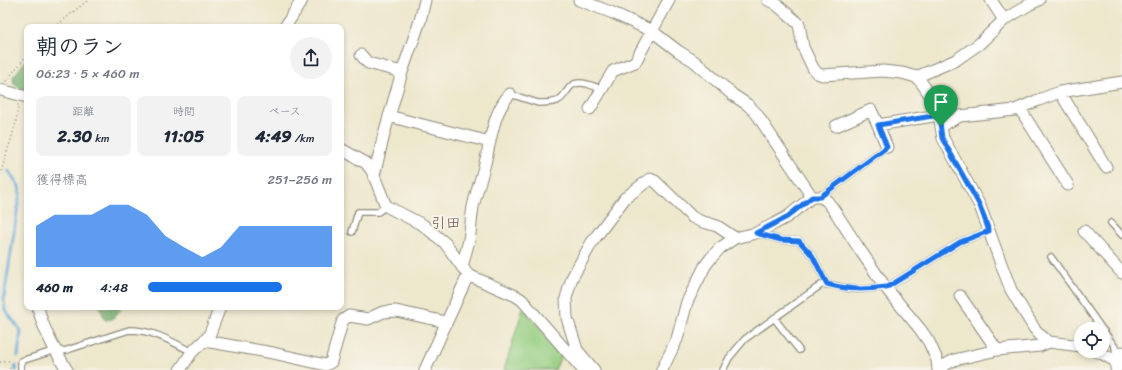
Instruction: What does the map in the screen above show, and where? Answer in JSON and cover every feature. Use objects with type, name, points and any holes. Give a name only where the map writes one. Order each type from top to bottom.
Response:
[{"type":"street","points":[[287,24],[302,0]]},
{"type":"street","points":[[374,176],[389,116],[402,72],[420,21],[425,0]]},
{"type":"street","points":[[579,0],[621,16],[652,31],[678,51],[694,60],[733,95],[756,112],[816,197],[827,201],[834,210],[886,288],[929,342],[937,360],[938,369],[954,360],[997,350],[1040,346],[1049,342]]},
{"type":"street","points":[[590,109],[613,71],[635,62],[669,0]]},
{"type":"street","points":[[768,0],[776,4],[799,24],[803,47],[817,73],[822,75],[883,72],[902,73],[916,77],[935,102],[940,121],[942,138],[980,206],[1011,290],[1034,328],[1040,335],[1049,342],[1074,345]]},
{"type":"street","points":[[991,0],[1004,20]]},
{"type":"street","points":[[916,77],[956,60],[979,44],[1004,20],[1033,1]]},
{"type":"street","points":[[361,55],[368,63],[402,72]]},
{"type":"street","points":[[878,125],[940,121],[960,116],[1015,110],[1060,92],[1122,82]]},
{"type":"street","points":[[1,90],[24,96]]},
{"type":"street","points":[[1060,92],[1106,167]]},
{"type":"street","points":[[425,370],[446,322],[465,271],[472,209],[476,193],[498,114],[504,100],[510,94]]},
{"type":"street","points":[[1020,109],[1068,185]]},
{"type":"street","points":[[836,126],[872,110],[887,147]]},
{"type":"street","points":[[389,116],[490,142]]},
{"type":"street","points":[[344,151],[366,163],[372,171],[386,206],[423,225],[445,243],[465,271],[522,300],[583,370]]},
{"type":"street","points":[[594,370],[577,350],[567,318],[566,298],[572,278],[592,242],[626,198],[650,179],[655,181],[692,217],[717,226],[735,238]]},
{"type":"street","points":[[662,370],[677,340],[687,302],[705,266],[711,258],[720,248],[735,238],[756,233],[787,217],[816,197]]},
{"type":"street","points":[[1084,231],[1122,273]]},
{"type":"street","points":[[960,296],[997,350]]},
{"type":"street","points":[[38,310],[40,319],[66,370]]},
{"type":"street","points":[[180,370],[192,352],[209,336],[219,310]]},
{"type":"street","points":[[205,341],[273,353],[326,365],[329,364],[332,358],[342,323],[349,316],[368,319],[383,312],[396,311],[446,322]]},
{"type":"street","points":[[1108,358],[1118,366],[1122,352]]},
{"type":"lane","points":[[510,94],[542,103],[557,101],[561,98],[570,85],[581,82],[602,89]]},
{"type":"lane","points":[[816,197],[887,147]]},
{"type":"lane","points":[[352,232],[358,212],[378,212],[386,206]]},
{"type":"lane","points":[[1111,223],[1122,235]]},
{"type":"lane","points":[[723,370],[729,358],[745,339],[821,285],[827,284],[863,290],[886,288],[960,242],[989,231]]},
{"type":"lane","points":[[756,233],[781,240],[799,241],[812,255],[827,284]]},
{"type":"lane","points":[[1051,257],[1097,322]]},
{"type":"lane","points":[[774,318],[799,350]]},
{"type":"lane","points":[[21,370],[21,361],[56,350],[64,351],[129,330],[152,333],[192,352]]},
{"type":"lane","points":[[1110,340],[1115,347],[1118,366]]},
{"type":"path","points":[[59,24],[88,0]]},
{"type":"path","points":[[1,90],[9,76],[24,58]]},
{"type":"path","points":[[0,175],[16,123],[18,101],[24,96]]},
{"type":"path","points":[[0,362],[9,361],[10,370]]},
{"type":"green space","points":[[24,63],[24,92],[14,84],[13,77]]},
{"type":"green space","points":[[523,308],[562,354],[555,370],[504,370]]},
{"type":"green space","points":[[101,310],[120,310],[112,319],[105,320]]},
{"type":"waterway","points":[[8,170],[19,186],[20,193],[4,298],[5,310],[21,331],[18,356]]},
{"type":"district","name":"引田","points":[[446,223]]},
{"type":"route","points":[[939,115],[941,126],[942,138],[980,206],[989,231],[960,242],[886,288],[863,290],[843,288],[827,284],[812,255],[799,241],[781,240],[756,233],[787,217],[812,197],[820,197],[887,147],[878,125],[939,115]]}]
